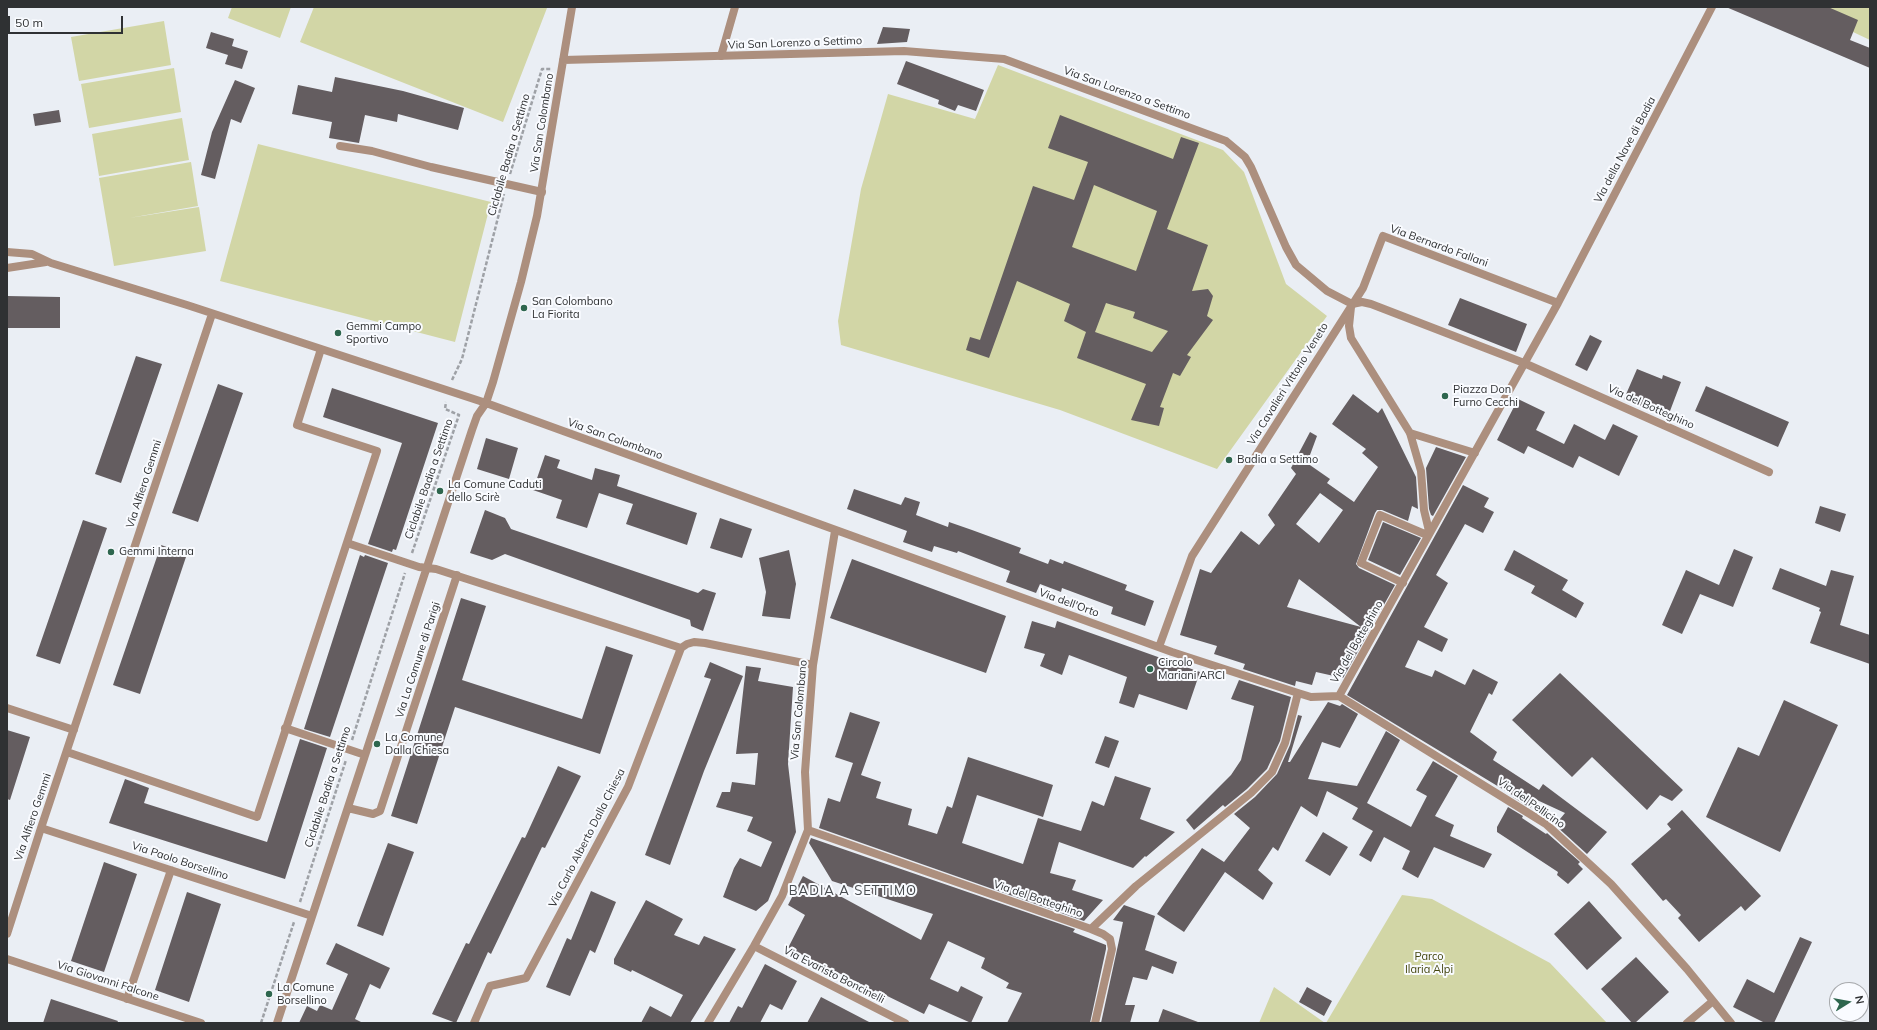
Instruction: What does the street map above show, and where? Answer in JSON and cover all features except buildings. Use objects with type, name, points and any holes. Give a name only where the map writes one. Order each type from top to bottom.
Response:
[{"type":"street","name":"Via San Colombano","points":[[572,7],[542,192],[522,282],[486,403],[835,531],[813,665],[805,772],[808,830]]},
{"type":"street","points":[[721,56],[735,7]]},
{"type":"street","name":"Via della Nave di Badia","points":[[1558,303],[1712,7]]},
{"type":"street","name":"Via San Lorenzo a Settimo","points":[[562,64],[721,56],[904,51],[1004,59],[1226,141],[1245,157],[1251,167],[1261,186],[1286,247],[1296,265],[1327,291],[1352,304]]},
{"type":"street","points":[[340,146],[372,151],[431,167],[542,192]]},
{"type":"street","name":"Via Bernardo Fallani","points":[[1352,304],[1363,288],[1383,236],[1558,303]]},
{"type":"street","points":[[7,252],[32,254],[46,262],[107,280],[486,403]]},
{"type":"street","points":[[7,268],[46,262]]},
{"type":"street","points":[[1428,533],[1424,510],[1421,471],[1410,433],[1351,338],[1349,326],[1352,304],[1362,302],[1371,304],[1524,363]]},
{"type":"street","name":"Via del Botteghino","points":[[808,830],[1091,929],[1136,886],[1250,793],[1272,772],[1284,743],[1298,693],[1311,697],[1339,696],[1403,583],[1428,533],[1475,453],[1558,303]]},
{"type":"street","name":"Via Cavalieri Vittorio Veneto","points":[[1159,647],[1192,556],[1352,304]]},
{"type":"street","name":"Via Alfiero Gemmi","points":[[7,934],[212,314]]},
{"type":"street","points":[[67,752],[257,817],[377,451],[297,425],[321,349]]},
{"type":"street","name":"Via del Botteghino","points":[[1524,363],[1769,472]]},
{"type":"street","name":"Via La Comune di Parigi","points":[[277,1023],[475,421],[486,403]]},
{"type":"street","points":[[1410,433],[1475,453]]},
{"type":"street","points":[[1403,583],[1361,563],[1380,515],[1428,533]]},
{"type":"street","name":"Via dell'Orto","points":[[835,531],[1159,647],[1298,693]]},
{"type":"street","points":[[347,543],[409,563],[457,576],[681,648],[694,642],[705,643],[813,665]]},
{"type":"street","name":"Via La Comune di Parigi","points":[[348,808],[373,814],[380,811],[457,576]]},
{"type":"street","name":"Via Carlo Alberto Dalla Chiesa","points":[[474,1023],[490,986],[526,978],[628,787],[681,648]]},
{"type":"street","name":"Via del Pellicino","points":[[1339,696],[1546,824],[1611,884],[1687,969],[1731,1023]]},
{"type":"street","points":[[7,708],[74,730]]},
{"type":"street","points":[[285,728],[365,755]]},
{"type":"street","name":"Via Paolo Borsellino","points":[[41,828],[312,916]]},
{"type":"street","points":[[708,1023],[782,896],[808,830]]},
{"type":"street","points":[[127,999],[171,870]]},
{"type":"street","points":[[1091,929],[1103,934],[1110,940],[1112,948],[1095,1023]]},
{"type":"street","name":"Via Evaristo Boncinelli","points":[[754,946],[905,1023]]},
{"type":"street","name":"Via Giovanni Falcone","points":[[7,959],[201,1023]]},
{"type":"street","points":[[1687,1023],[1713,1001]]},
{"type":"path","name":"Ciclabile Badia a Settimo","points":[[261,1023],[409,563],[459,415],[445,409],[448,390],[454,373],[462,359],[507,184],[542,70],[562,64]]},
{"type":"green space","points":[[232,7],[291,7],[280,38],[228,18]]},
{"type":"green space","points":[[314,7],[547,8],[503,122],[300,42]]},
{"type":"green space","points":[[1792,7],[1870,7],[1870,40],[1853,32]]},
{"type":"green space","points":[[164,21],[171,65],[79,81],[71,37]]},
{"type":"green space","points":[[998,65],[1223,150],[1244,172],[1286,284],[1327,316],[1217,469],[1060,410],[841,345],[838,321],[861,189],[888,94],[975,119]]},
{"type":"green space","points":[[174,68],[181,112],[89,128],[81,84]]},
{"type":"green space","points":[[182,118],[189,160],[99,176],[92,134]]},
{"type":"green space","points":[[258,144],[491,202],[455,342],[220,281]]},
{"type":"green space","points":[[191,162],[198,206],[129,218],[199,207],[206,251],[114,266],[99,178]]},
{"type":"green space","name":"Parco Ilaria Alpi","points":[[1402,895],[1432,899],[1550,963],[1607,1023],[1326,1023]]},
{"type":"green space","points":[[1274,987],[1325,1023],[1259,1023]]},
{"type":"place","name":"San Colombano La Fiorita","points":[[524,308]]},
{"type":"place","name":"Gemmi Campo Sportivo","points":[[338,333]]},
{"type":"place","name":"Piazza Don Furno Cecchi","points":[[1445,396]]},
{"type":"place","name":"Badia a Settimo","points":[[1229,460]]},
{"type":"place","name":"La Comune Caduti dello Scirè","points":[[440,491]]},
{"type":"place","name":"Gemmi Interna","points":[[111,552]]},
{"type":"place","name":"Circolo Mariani ARCI","points":[[1150,669]]},
{"type":"place","name":"La Comune Dalla Chiesa","points":[[377,744]]},
{"type":"place","name":"La Comune Borsellino","points":[[269,994]]},
{"type":"district","name":"BADIA A SETTIMO","points":[[853,891]]}]
